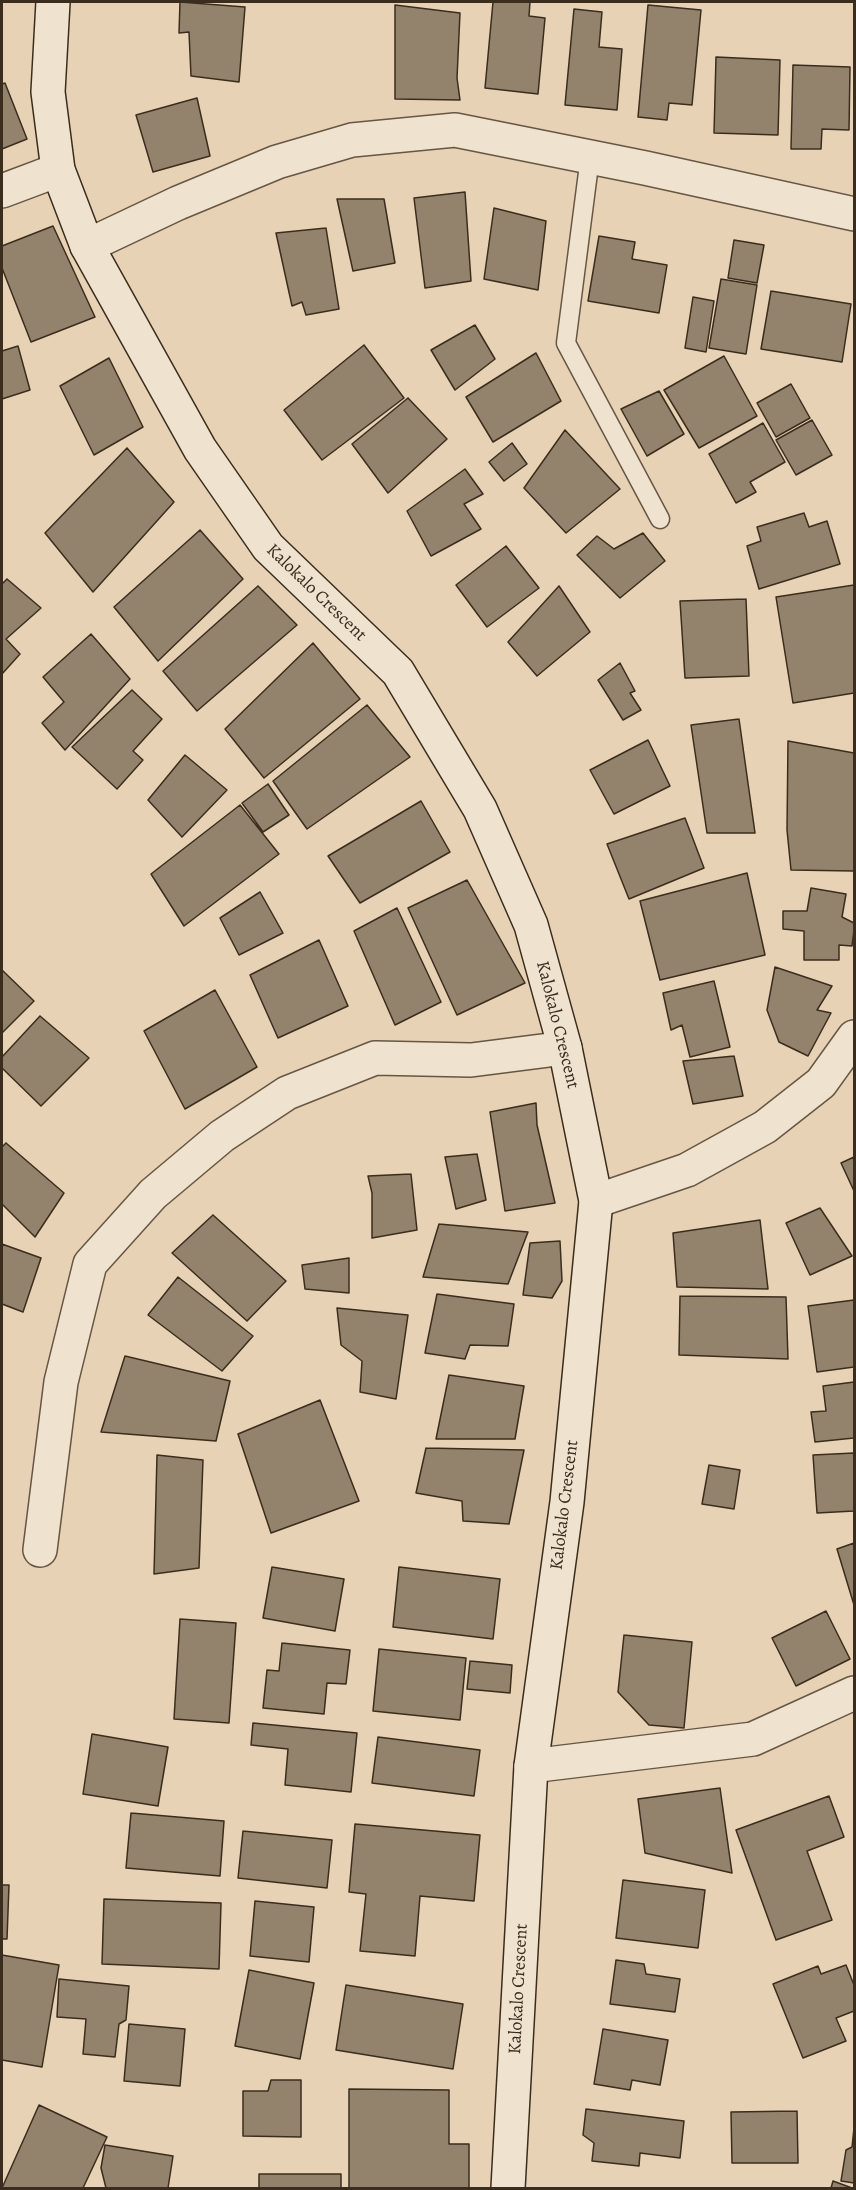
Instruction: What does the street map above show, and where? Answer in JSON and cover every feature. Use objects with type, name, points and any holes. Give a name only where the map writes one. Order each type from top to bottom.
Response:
[{"type":"street","name":"Kalokalo Crescent","points":[[53,2],[48,92],[58,170],[87,246],[200,449],[261,538],[398,672],[480,809],[531,924],[566,1048],[596,1201],[567,1502],[531,1766],[508,2188]]},
{"type":"street","points":[[87,246],[178,203],[277,162],[352,140],[456,130],[855,214]]},
{"type":"street","points":[[2,191],[58,170]]},
{"type":"street","points":[[40,1550],[61,1382],[90,1264],[153,1194],[222,1136],[287,1093],[375,1058],[471,1060],[566,1048]]},
{"type":"street","points":[[596,1201],[687,1170],[765,1127],[821,1083],[849,1052]]},
{"type":"street","points":[[531,1766],[753,1739],[855,1693]]},
{"type":"lane","points":[[590,157],[566,344],[660,519]]},
{"type":"building","points":[[180,2],[245,7],[239,82],[191,76],[189,32],[179,33]]},
{"type":"building","points":[[493,2],[530,2],[529,16],[545,18],[538,94],[485,88]]},
{"type":"building","points":[[395,5],[460,13],[457,78],[460,100],[395,99]]},
{"type":"building","points":[[648,5],[701,10],[692,105],[669,103],[667,120],[638,117]]},
{"type":"building","points":[[574,9],[602,12],[599,47],[622,49],[617,110],[565,105]]},
{"type":"building","points":[[716,57],[780,60],[778,135],[714,133]]},
{"type":"building","points":[[793,65],[850,67],[849,130],[822,129],[821,149],[791,149]]},
{"type":"building","points":[[5,83],[27,139],[2,149],[2,84]]},
{"type":"building","points":[[197,98],[210,156],[153,172],[136,115]]},
{"type":"building","points":[[465,192],[471,281],[425,288],[414,198]]},
{"type":"building","points":[[337,199],[384,199],[395,263],[353,271]]},
{"type":"building","points":[[494,208],[546,221],[538,290],[484,279]]},
{"type":"building","points":[[53,226],[95,317],[31,342],[2,268],[2,246]]},
{"type":"building","points":[[326,228],[339,309],[306,315],[302,302],[292,306],[276,233]]},
{"type":"building","points":[[599,236],[635,242],[632,259],[667,265],[659,313],[588,301]]},
{"type":"building","points":[[734,240],[764,245],[757,283],[728,278]]},
{"type":"building","points":[[721,279],[757,285],[746,354],[709,348]]},
{"type":"building","points":[[771,291],[851,304],[842,362],[761,349]]},
{"type":"building","points":[[693,297],[714,301],[706,352],[685,348]]},
{"type":"building","points":[[475,325],[495,359],[455,390],[431,350]]},
{"type":"building","points":[[364,345],[404,398],[322,460],[284,410]]},
{"type":"building","points":[[18,346],[30,390],[2,399],[2,351]]},
{"type":"building","points":[[536,353],[561,401],[493,442],[466,397]]},
{"type":"building","points":[[724,356],[757,416],[699,448],[664,390]]},
{"type":"building","points":[[109,358],[143,427],[94,455],[60,386]]},
{"type":"building","points":[[791,384],[810,418],[776,437],[757,403]]},
{"type":"building","points":[[659,391],[684,434],[647,456],[621,409]]},
{"type":"building","points":[[408,398],[447,439],[388,493],[352,444]]},
{"type":"building","points":[[812,420],[832,455],[796,475],[776,440]]},
{"type":"building","points":[[763,423],[785,462],[750,482],[756,492],[736,503],[709,454]]},
{"type":"building","points":[[565,430],[620,489],[566,533],[524,488]]},
{"type":"building","points":[[512,443],[527,464],[504,481],[489,462]]},
{"type":"building","points":[[127,448],[174,502],[93,592],[45,533]]},
{"type":"building","points":[[465,469],[483,494],[464,504],[481,529],[431,556],[407,511]]},
{"type":"building","points":[[804,513],[809,527],[827,521],[840,564],[759,589],[747,546],[761,541],[757,527]]},
{"type":"building","points":[[200,530],[243,579],[158,661],[114,607]]},
{"type":"building","points":[[643,533],[665,561],[620,598],[577,555],[597,536],[614,549]]},
{"type":"building","points":[[506,546],[539,588],[487,627],[456,585]]},
{"type":"building","points":[[7,579],[41,608],[6,639],[20,654],[2,674],[2,584]]},
{"type":"building","points":[[854,585],[854,693],[793,703],[776,597]]},
{"type":"building","points":[[258,586],[297,625],[197,711],[163,671]]},
{"type":"building","points":[[559,586],[590,632],[537,676],[508,642]]},
{"type":"building","points":[[746,599],[749,676],[685,678],[680,601]]},
{"type":"building","points":[[91,634],[130,679],[65,750],[42,723],[64,702],[43,677]]},
{"type":"building","points":[[313,643],[360,699],[264,778],[225,729]]},
{"type":"building","points":[[620,663],[635,691],[630,693],[641,710],[623,720],[598,680]]},
{"type":"building","points":[[132,690],[162,719],[133,751],[143,760],[117,789],[72,747]]},
{"type":"building","points":[[367,705],[410,757],[307,829],[273,781]]},
{"type":"building","points":[[739,719],[755,833],[707,833],[691,725]]},
{"type":"building","points":[[648,740],[670,786],[614,814],[590,770]]},
{"type":"building","points":[[788,741],[854,753],[854,871],[791,870],[787,830]]},
{"type":"building","points":[[185,755],[227,790],[182,837],[148,800]]},
{"type":"building","points":[[268,784],[289,815],[263,832],[242,803]]},
{"type":"building","points":[[421,801],[450,852],[360,903],[328,856]]},
{"type":"building","points":[[240,805],[279,854],[184,926],[151,874]]},
{"type":"building","points":[[685,818],[704,868],[629,899],[607,844]]},
{"type":"building","points":[[747,873],[765,955],[660,980],[640,901]]},
{"type":"building","points":[[467,880],[525,983],[457,1015],[408,908]]},
{"type":"building","points":[[811,888],[846,894],[842,917],[854,923],[854,930],[852,946],[839,945],[839,960],[804,960],[804,931],[783,929],[783,911],[807,911]]},
{"type":"building","points":[[260,892],[283,933],[239,955],[220,918]]},
{"type":"building","points":[[397,908],[441,1002],[395,1025],[354,931]]},
{"type":"building","points":[[319,940],[348,1006],[278,1038],[250,975]]},
{"type":"building","points":[[775,967],[832,986],[817,1010],[831,1013],[808,1056],[779,1042],[767,1010]]},
{"type":"building","points":[[2,970],[34,1001],[2,1033]]},
{"type":"building","points":[[714,981],[730,1047],[690,1057],[682,1025],[671,1030],[663,993]]},
{"type":"building","points":[[215,990],[257,1067],[185,1109],[144,1031]]},
{"type":"building","points":[[40,1016],[89,1058],[41,1106],[2,1068],[2,1057]]},
{"type":"building","points":[[734,1056],[743,1096],[693,1104],[683,1061]]},
{"type":"building","points":[[536,1103],[537,1125],[555,1203],[505,1211],[490,1112]]},
{"type":"building","points":[[6,1143],[64,1193],[35,1237],[2,1204],[2,1147]]},
{"type":"building","points":[[477,1154],[486,1200],[456,1209],[445,1157]]},
{"type":"building","points":[[854,1157],[854,1191],[841,1163]]},
{"type":"building","points":[[411,1174],[417,1230],[372,1238],[372,1193],[368,1176]]},
{"type":"building","points":[[820,1208],[852,1256],[810,1275],[786,1223]]},
{"type":"building","points":[[213,1215],[286,1281],[247,1321],[172,1253]]},
{"type":"building","points":[[760,1220],[768,1289],[677,1287],[673,1233]]},
{"type":"building","points":[[439,1224],[528,1232],[508,1284],[423,1277]]},
{"type":"building","points":[[560,1241],[562,1281],[552,1298],[523,1295],[530,1243]]},
{"type":"building","points":[[2,1244],[41,1258],[23,1312],[2,1304]]},
{"type":"building","points":[[349,1258],[349,1293],[305,1289],[302,1265]]},
{"type":"building","points":[[178,1277],[253,1336],[222,1371],[148,1315]]},
{"type":"building","points":[[437,1294],[514,1304],[508,1346],[470,1345],[465,1359],[425,1353]]},
{"type":"building","points":[[680,1296],[786,1297],[788,1359],[679,1355]]},
{"type":"building","points":[[854,1300],[854,1367],[817,1372],[808,1306]]},
{"type":"building","points":[[337,1308],[408,1315],[396,1399],[360,1392],[362,1361],[341,1345]]},
{"type":"building","points":[[125,1356],[230,1381],[216,1441],[101,1432]]},
{"type":"building","points":[[449,1375],[524,1386],[515,1439],[436,1439]]},
{"type":"building","points":[[854,1382],[854,1438],[815,1442],[811,1412],[826,1411],[823,1386]]},
{"type":"building","points":[[320,1400],[359,1501],[271,1533],[238,1434]]},
{"type":"building","points":[[426,1448],[524,1450],[509,1524],[463,1521],[462,1501],[416,1493]]},
{"type":"building","points":[[854,1453],[854,1511],[817,1513],[813,1455]]},
{"type":"building","points":[[157,1455],[203,1460],[199,1568],[154,1574]]},
{"type":"building","points":[[709,1465],[740,1470],[734,1509],[702,1504]]},
{"type":"building","points":[[854,1543],[854,1605],[837,1549]]},
{"type":"building","points":[[272,1567],[344,1579],[335,1631],[263,1618]]},
{"type":"building","points":[[399,1567],[500,1579],[493,1639],[393,1627]]},
{"type":"building","points":[[826,1611],[850,1659],[796,1686],[772,1638]]},
{"type":"building","points":[[180,1619],[236,1623],[229,1723],[174,1719]]},
{"type":"building","points":[[624,1635],[692,1642],[684,1728],[649,1725],[618,1692]]},
{"type":"building","points":[[282,1643],[350,1650],[346,1684],[327,1683],[324,1714],[263,1708],[267,1670],[279,1671]]},
{"type":"building","points":[[379,1649],[466,1658],[460,1720],[373,1711]]},
{"type":"building","points":[[470,1661],[512,1665],[510,1693],[467,1689]]},
{"type":"building","points":[[253,1723],[357,1733],[351,1792],[285,1785],[288,1749],[251,1745]]},
{"type":"building","points":[[92,1734],[168,1747],[158,1806],[83,1794]]},
{"type":"building","points":[[378,1737],[480,1750],[474,1796],[372,1783]]},
{"type":"building","points":[[720,1788],[732,1873],[645,1853],[638,1799]]},
{"type":"building","points":[[829,1796],[844,1837],[807,1851],[832,1920],[776,1940],[736,1830]]},
{"type":"building","points":[[131,1813],[224,1821],[220,1876],[126,1868]]},
{"type":"building","points":[[355,1824],[480,1835],[474,1901],[420,1896],[415,1956],[360,1951],[366,1894],[349,1892]]},
{"type":"building","points":[[243,1831],[332,1840],[327,1888],[238,1878]]},
{"type":"building","points":[[623,1880],[705,1890],[698,1948],[616,1938]]},
{"type":"building","points":[[2,1885],[9,1885],[7,1939],[2,1939]]},
{"type":"building","points":[[104,1899],[221,1903],[219,1969],[102,1964]]},
{"type":"building","points":[[255,1901],[314,1907],[309,1962],[250,1956]]},
{"type":"building","points":[[2,1955],[59,1965],[42,2067],[2,2060]]},
{"type":"building","points":[[616,1960],[644,1964],[646,1974],[680,1979],[675,2012],[610,2004]]},
{"type":"building","points":[[846,1965],[854,1985],[854,2011],[836,2018],[846,2041],[803,2058],[773,1984],[818,1966],[821,1974]]},
{"type":"building","points":[[249,1970],[314,1983],[300,2059],[235,2046]]},
{"type":"building","points":[[59,1979],[129,1986],[126,2020],[119,2024],[115,2057],[83,2054],[86,2019],[57,2017]]},
{"type":"building","points":[[346,1985],[463,2004],[453,2069],[336,2050]]},
{"type":"building","points":[[129,2024],[185,2029],[180,2086],[124,2081]]},
{"type":"building","points":[[603,2029],[668,2040],[660,2085],[632,2080],[630,2090],[594,2084]]},
{"type":"building","points":[[271,2080],[301,2080],[301,2137],[243,2136],[243,2091],[268,2091]]},
{"type":"building","points":[[349,2089],[449,2090],[449,2144],[469,2144],[469,2188],[349,2188]]},
{"type":"building","points":[[39,2105],[107,2137],[83,2188],[2,2188]]},
{"type":"building","points":[[586,2109],[684,2121],[680,2158],[640,2153],[639,2166],[592,2161],[594,2143],[583,2135]]},
{"type":"building","points":[[797,2111],[798,2163],[732,2163],[731,2112]]},
{"type":"building","points":[[854,2128],[854,2183],[841,2181],[846,2150],[852,2147]]},
{"type":"building","points":[[105,2145],[173,2156],[168,2188],[106,2188],[101,2168]]},
{"type":"building","points":[[259,2174],[341,2174],[341,2188],[259,2188]]},
{"type":"building","points":[[833,2181],[852,2188],[831,2188]]}]
